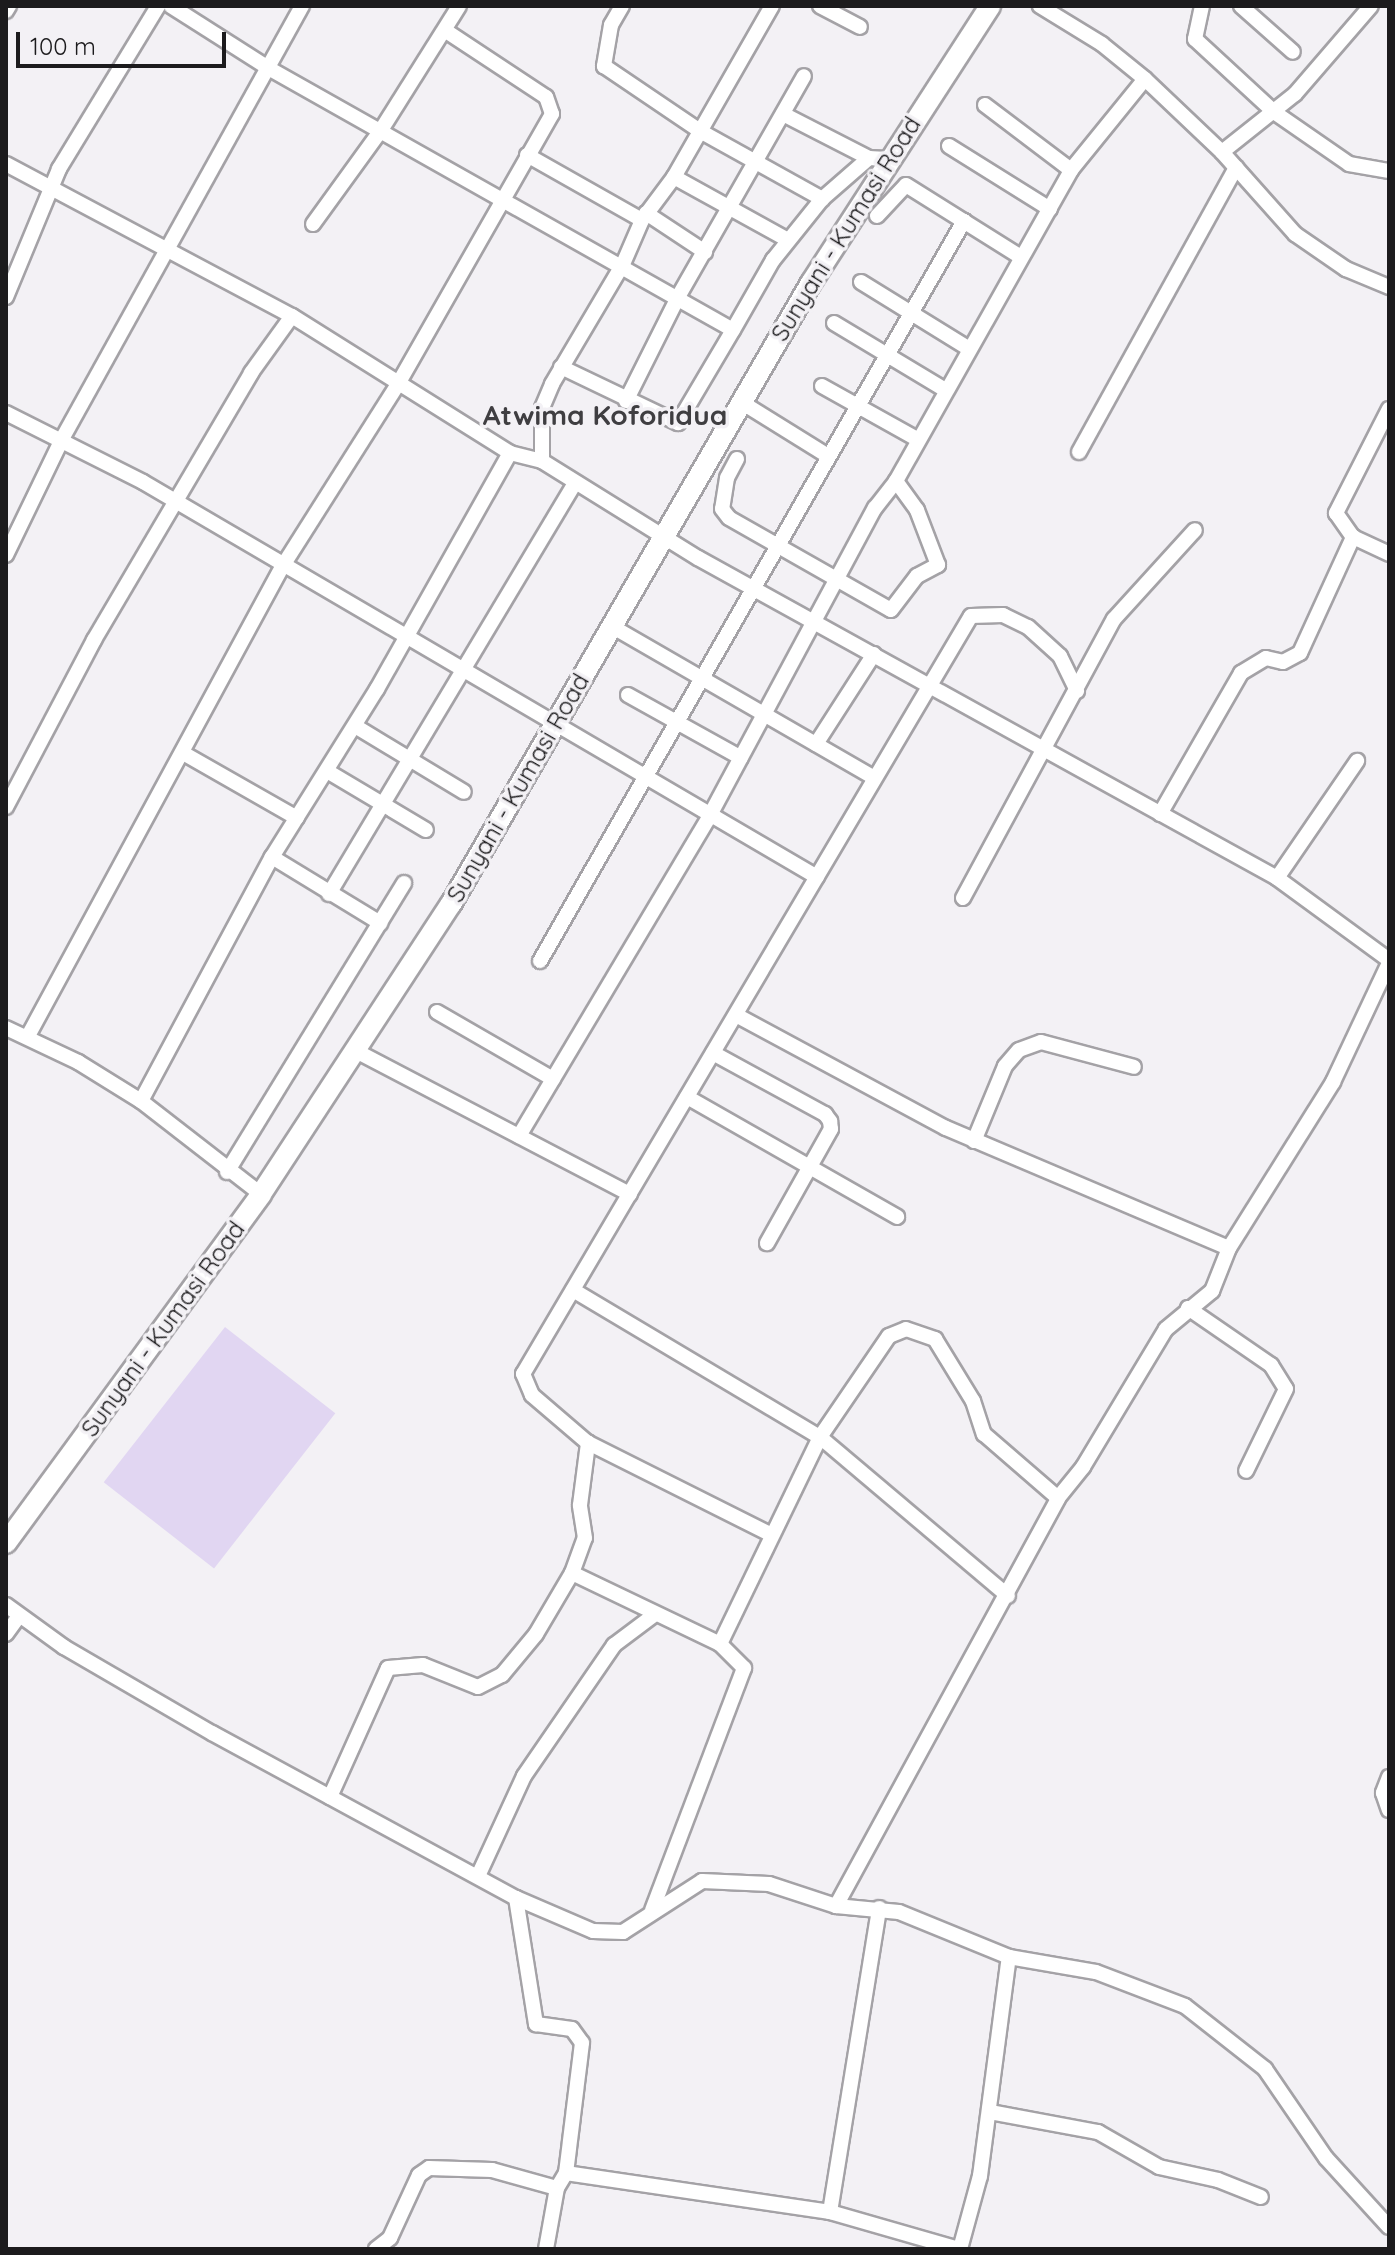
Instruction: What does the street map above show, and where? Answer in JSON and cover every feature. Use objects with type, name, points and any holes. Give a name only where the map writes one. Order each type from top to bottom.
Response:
[{"type":"main road","name":"Sunyani - Kumasi Road","points":[[6,1543],[261,1194],[463,884],[665,539],[878,158],[990,6]]},
{"type":"street","points":[[6,297],[51,188],[158,6]]},
{"type":"street","points":[[171,6],[270,69],[623,264],[733,330]]},
{"type":"street","points":[[6,555],[62,439],[111,358],[166,249],[270,69],[302,6]]},
{"type":"street","points":[[313,224],[381,130],[459,6]]},
{"type":"street","points":[[622,6],[611,25],[604,66],[700,131],[822,199]]},
{"type":"street","points":[[542,461],[542,408],[561,367],[623,264],[644,217],[674,177],[772,6]]},
{"type":"street","points":[[820,6],[860,27]]},
{"type":"street","points":[[1040,6],[1102,44],[1145,79],[1222,152],[1310,245],[1346,269],[1389,287]]},
{"type":"street","points":[[1202,6],[1195,39],[1274,112],[1349,164],[1389,171]]},
{"type":"street","points":[[1241,6],[1293,52]]},
{"type":"street","points":[[1222,152],[1274,112],[1311,78],[1371,6]]},
{"type":"street","points":[[28,1036],[282,567],[398,384],[552,105],[446,31]]},
{"type":"street","points":[[626,401],[678,297],[804,76]]},
{"type":"street","points":[[519,1136],[709,817],[813,619],[896,481],[915,438],[1071,170],[1145,79]]},
{"type":"street","points":[[985,105],[1071,170]]},
{"type":"street","points":[[561,367],[672,423],[682,421],[788,240],[822,199],[878,158],[783,114]]},
{"type":"street","points":[[949,146],[1050,209]]},
{"type":"street","points":[[527,155],[705,252]]},
{"type":"street","points":[[6,164],[292,316],[510,453],[542,461],[665,539],[813,619],[1045,753],[1277,878],[1389,961],[1333,1082],[1229,1248],[1212,1291],[1166,1329],[1083,1467],[1058,1498],[1008,1596],[836,1906]]},
{"type":"street","points":[[1079,452],[1236,168]]},
{"type":"street","points":[[674,177],[788,240]]},
{"type":"street","points":[[877,216],[906,185],[1021,257]]},
{"type":"street","points":[[540,961],[702,678],[751,586],[964,221]]},
{"type":"street","points":[[861,282],[968,348]]},
{"type":"street","points":[[6,807],[55,709],[251,373],[292,316]]},
{"type":"street","points":[[834,323],[944,389]]},
{"type":"street","points":[[822,386],[915,438]]},
{"type":"street","points":[[741,402],[828,456]]},
{"type":"street","points":[[1389,409],[1338,504],[1340,522],[1353,537],[1389,554]]},
{"type":"street","points":[[6,413],[62,439],[817,877]]},
{"type":"street","points":[[141,1101],[272,857],[355,726],[510,453]]},
{"type":"street","points":[[737,459],[727,478],[722,509],[891,610],[917,576],[937,567],[917,510],[896,481]]},
{"type":"street","points":[[329,894],[466,672],[575,483]]},
{"type":"street","points":[[963,898],[1045,753],[1114,619],[1195,530]]},
{"type":"street","points":[[1160,814],[1241,673],[1266,658],[1283,662],[1300,653],[1353,537]]},
{"type":"street","points":[[770,1534],[588,1443],[532,1395],[523,1374],[971,616],[979,613],[1003,615],[1028,627],[1060,656],[1077,691]]},
{"type":"street","points":[[613,627],[875,778]]},
{"type":"street","points":[[816,744],[874,654]]},
{"type":"street","points":[[628,695],[741,758]]},
{"type":"street","points":[[355,726],[464,792]]},
{"type":"street","points":[[183,753],[297,818]]},
{"type":"street","points":[[1277,878],[1357,761]]},
{"type":"street","points":[[327,771],[426,830]]},
{"type":"street","points":[[272,857],[380,923]]},
{"type":"street","points":[[227,1172],[404,883]]},
{"type":"street","points":[[437,1012],[553,1079]]},
{"type":"street","points":[[736,1015],[974,1141],[1229,1248]]},
{"type":"street","points":[[6,1028],[28,1036],[141,1101],[227,1172],[261,1194]]},
{"type":"street","points":[[974,1141],[1005,1066],[1019,1050],[1041,1042],[1134,1067]]},
{"type":"street","points":[[356,1051],[630,1194]]},
{"type":"street","points":[[713,1053],[825,1114],[831,1129],[767,1243]]},
{"type":"street","points":[[687,1097],[897,1217]]},
{"type":"street","points":[[573,1290],[820,1437],[1008,1596]]},
{"type":"street","points":[[1188,1308],[1271,1365],[1286,1389],[1246,1471]]},
{"type":"street","points":[[720,1644],[770,1534],[820,1437],[889,1336],[919,1330],[948,1354],[993,1446],[1058,1498]]},
{"type":"street","points":[[330,1797],[388,1668],[423,1665],[465,1685],[489,1683],[536,1634],[572,1573],[585,1538],[580,1505],[588,1443]]},
{"type":"street","points":[[572,1573],[654,1615],[720,1644],[744,1671],[652,1910]]},
{"type":"street","points":[[6,1605],[76,1654],[330,1797],[516,1898],[593,1931],[612,1933],[634,1925],[652,1910],[702,1881],[769,1884],[836,1906],[879,1908],[1009,1957],[1096,1972],[1198,2014],[1265,2069],[1326,2158],[1389,2227]]},
{"type":"street","points":[[478,1876],[524,1776],[614,1645],[654,1615]]},
{"type":"street","points":[[6,1634],[19,1616]]},
{"type":"street","points":[[1389,1777],[1383,1793],[1389,1810]]},
{"type":"street","points":[[516,1898],[536,2024],[572,2029],[582,2043],[566,2173],[557,2188],[546,2249]]},
{"type":"street","points":[[830,2212],[879,1908]]},
{"type":"street","points":[[566,2173],[830,2212],[959,2249],[973,2210],[990,2112],[1009,1957]]},
{"type":"street","points":[[990,2112],[1098,2132],[1159,2167],[1218,2180],[1261,2197]]},
{"type":"street","points":[[376,2249],[390,2238],[419,2175],[429,2168],[492,2170],[557,2188]]},
{"type":"shaded area","points":[[225,1327],[335,1413],[214,1568],[104,1482]]},
{"type":"district","name":"Atwima Koforidua","points":[[605,415]]}]
